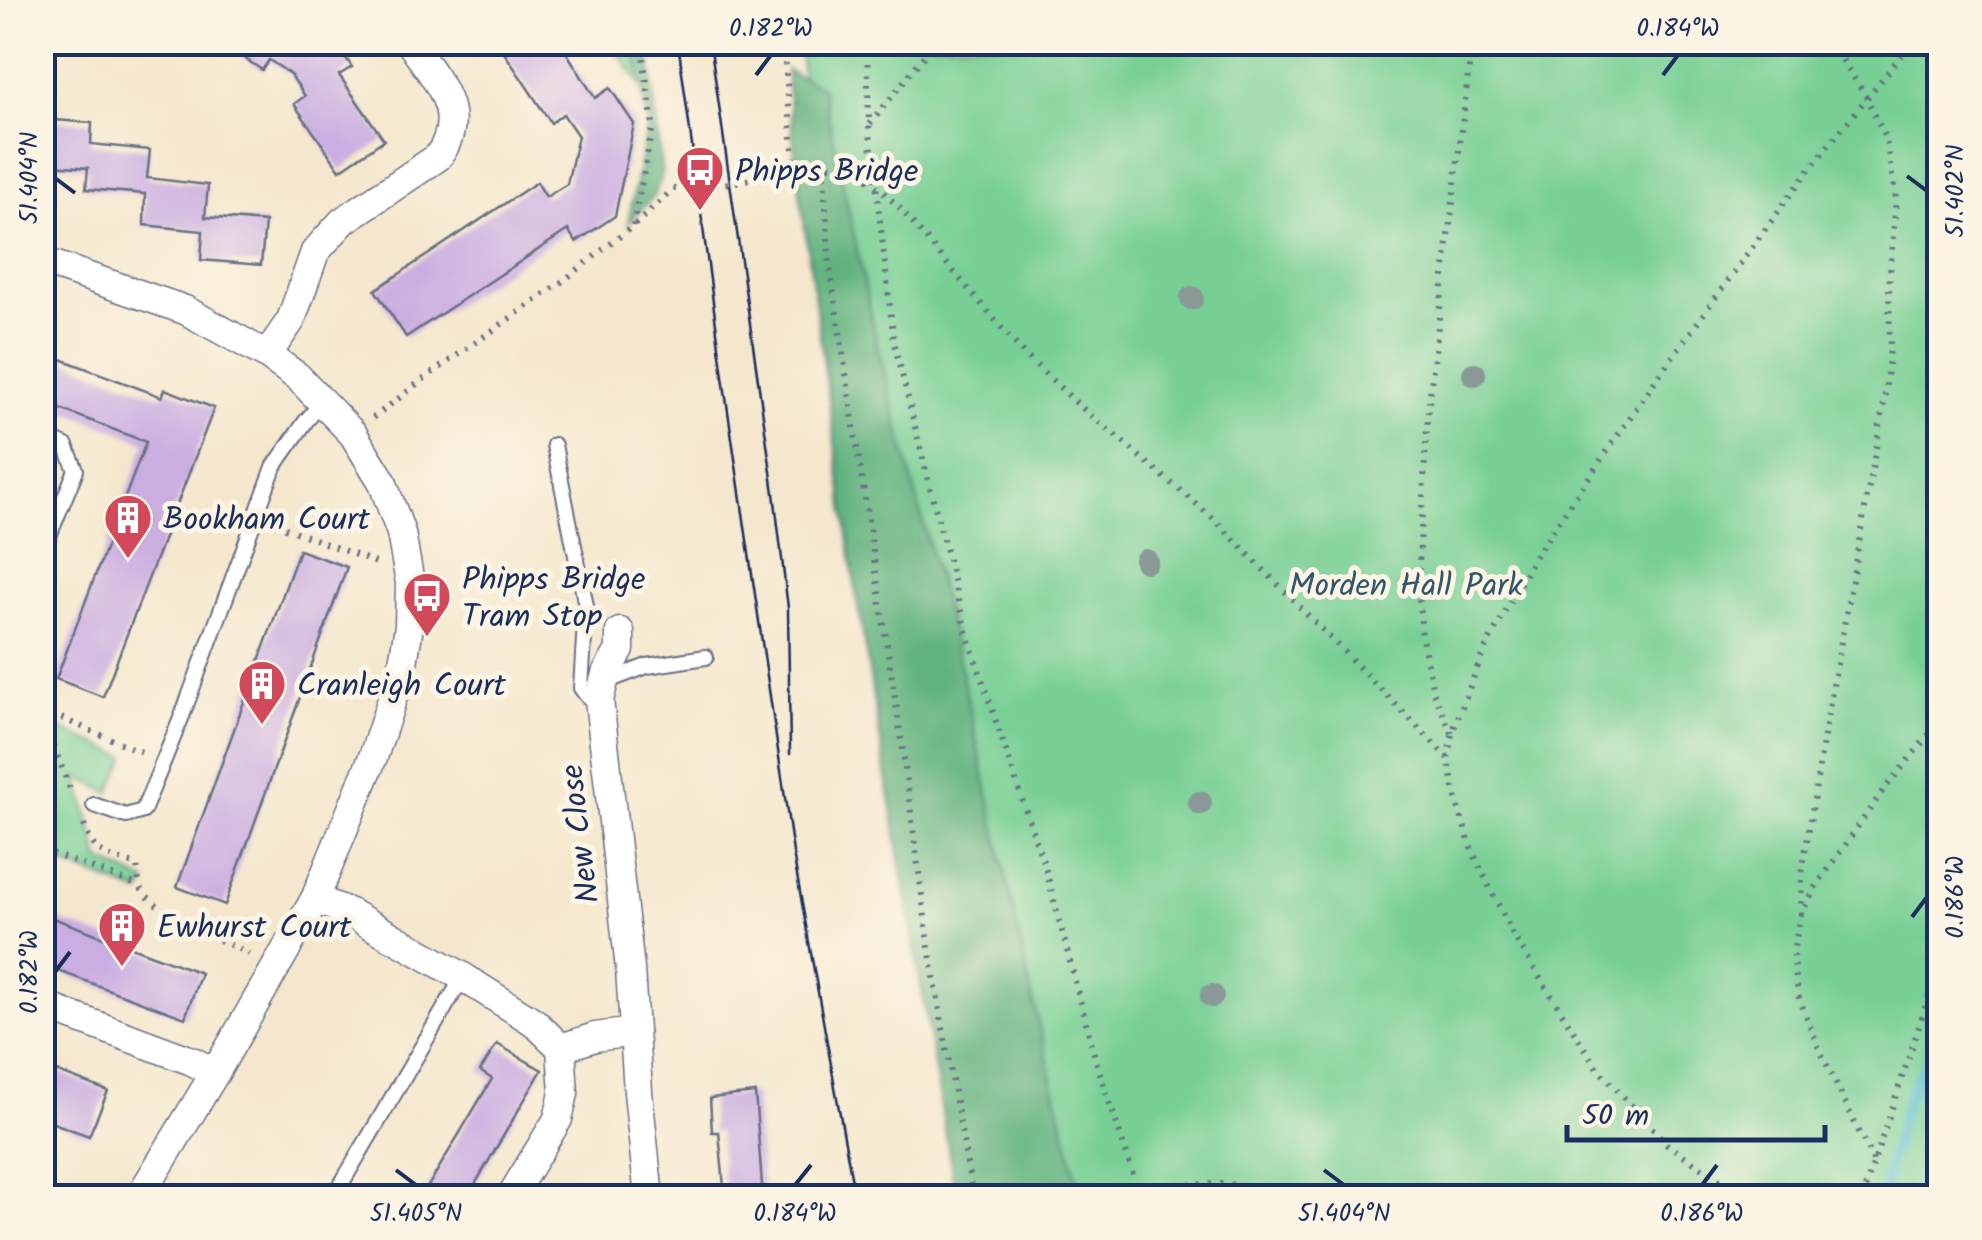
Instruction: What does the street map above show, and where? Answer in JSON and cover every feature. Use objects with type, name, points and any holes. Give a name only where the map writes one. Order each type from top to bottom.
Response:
[{"type":"street","points":[[267,354],[291,320],[315,252],[343,220],[438,156],[450,141],[453,124],[448,98],[410,42]]},
{"type":"street","points":[[42,261],[186,310],[267,354],[298,377],[353,434],[382,481],[401,533],[410,583],[402,669],[373,757],[315,899],[138,1198]]},
{"type":"street","name":"New Close","points":[[620,632],[620,650],[606,674],[602,691],[649,1198]]},
{"type":"street","points":[[315,899],[350,913],[463,976],[534,1022],[561,1048],[564,1093],[558,1119],[510,1198]]},
{"type":"street","points":[[42,1005],[215,1072]]},
{"type":"street","points":[[561,1048],[594,1037],[634,1032]]},
{"type":"lane","points":[[94,805],[126,816],[144,811],[274,467],[323,400]]},
{"type":"lane","points":[[42,436],[66,446],[76,470],[42,553]]},
{"type":"lane","points":[[554,445],[586,606],[581,688],[587,696],[647,666],[706,657]]},
{"type":"lane","points":[[333,1198],[463,976]]},
{"type":"path","points":[[632,227],[652,124],[641,42]]},
{"type":"path","points":[[783,42],[794,170]]},
{"type":"path","points":[[868,42],[869,125],[894,342],[965,628],[1047,874],[1096,1061],[1140,1198]]},
{"type":"path","points":[[869,125],[935,42]]},
{"type":"path","points":[[1452,733],[1429,674],[1418,580],[1428,410],[1472,42]]},
{"type":"path","points":[[1834,42],[1868,98],[1886,140],[1896,199],[1889,284],[1890,348],[1884,403],[1802,873],[1793,952],[1798,995],[1873,1161]]},
{"type":"path","points":[[1746,1198],[1667,1144],[1597,1068],[1513,935],[1472,851],[1456,803],[1448,758],[1452,733],[1484,653],[1533,559],[1804,176],[1912,42]]},
{"type":"path","points":[[367,423],[564,281],[672,190],[715,188],[823,166],[849,169],[865,176],[898,206],[1023,353],[1215,520],[1448,758]]},
{"type":"path","points":[[823,166],[830,267],[929,948],[973,1198]]},
{"type":"path","points":[[276,524],[384,566]]},
{"type":"path","points":[[42,713],[163,761]]},
{"type":"path","points":[[42,713],[75,800]]},
{"type":"path","points":[[1800,914],[1882,792],[1940,721]]},
{"type":"path","points":[[80,815],[92,845],[103,854],[136,865],[140,886],[159,906],[256,957]]},
{"type":"path","points":[[42,850],[140,886]]},
{"type":"path","points":[[1862,1198],[1940,963]]},
{"type":"path","points":[[1136,1184],[1226,1184],[1304,1191],[1544,1198],[1723,1182]]},
{"type":"green space","points":[[612,43],[639,43],[644,90]]},
{"type":"green space","points":[[634,43],[648,43],[662,176],[654,196],[628,223],[648,123]]},
{"type":"green space","name":"Morden Hall Park","points":[[799,43],[1939,43],[1939,1197],[956,1197],[824,285]]},
{"type":"green space","points":[[786,70],[822,87],[879,352],[960,665],[1033,1001],[1081,1197],[956,1197],[856,592]]},
{"type":"green space","points":[[42,721],[126,757],[110,793],[78,777],[100,860],[147,882],[141,893],[43,857]]},
{"type":"building","points":[[220,42],[335,42],[352,67],[339,75],[384,140],[340,170],[294,104],[305,96],[290,74],[269,60],[262,70]]},
{"type":"building","points":[[497,42],[560,42],[595,98],[610,88],[634,124],[615,216],[576,242],[568,230],[406,337],[375,290],[537,182],[546,197],[567,184],[578,136],[563,114],[551,123]]},
{"type":"building","points":[[42,119],[92,123],[91,144],[150,150],[147,178],[208,185],[205,217],[265,222],[261,265],[201,260],[203,231],[144,225],[145,194],[86,189],[88,168],[42,164]]},
{"type":"building","name":"Bookham Court","points":[[42,352],[162,397],[165,389],[214,408],[103,697],[56,679],[146,442],[42,402]]},
{"type":"building","name":"Cranleigh Court","points":[[299,550],[347,567],[225,905],[177,887]]},
{"type":"building","name":"Ewhurst Court","points":[[42,914],[201,973],[185,1018],[42,965]]},
{"type":"building","points":[[497,1044],[542,1070],[467,1198],[421,1198],[492,1079],[480,1071]]},
{"type":"building","points":[[42,1056],[56,1061],[53,1070],[108,1091],[89,1136],[42,1119]]},
{"type":"building","points":[[755,1093],[763,1198],[725,1198],[719,1132],[712,1132],[710,1098]]},
{"type":"waterway","points":[[1884,1198],[1905,1106],[1916,1079],[1940,1049]]},
{"type":"tram line","points":[[678,42],[794,859],[855,1198]]},
{"type":"tram line","points":[[710,42],[788,608],[790,754]]},
{"type":"place","name":"Phipps Bridge","points":[[700,212]]},
{"type":"place","name":"Bookham Court","points":[[128,560]]},
{"type":"place","name":"Phipps Bridge Tram Stop","points":[[427,638]]},
{"type":"place","name":"Cranleigh Court","points":[[262,726]]},
{"type":"place","name":"Ewhurst Court","points":[[122,968]]}]
